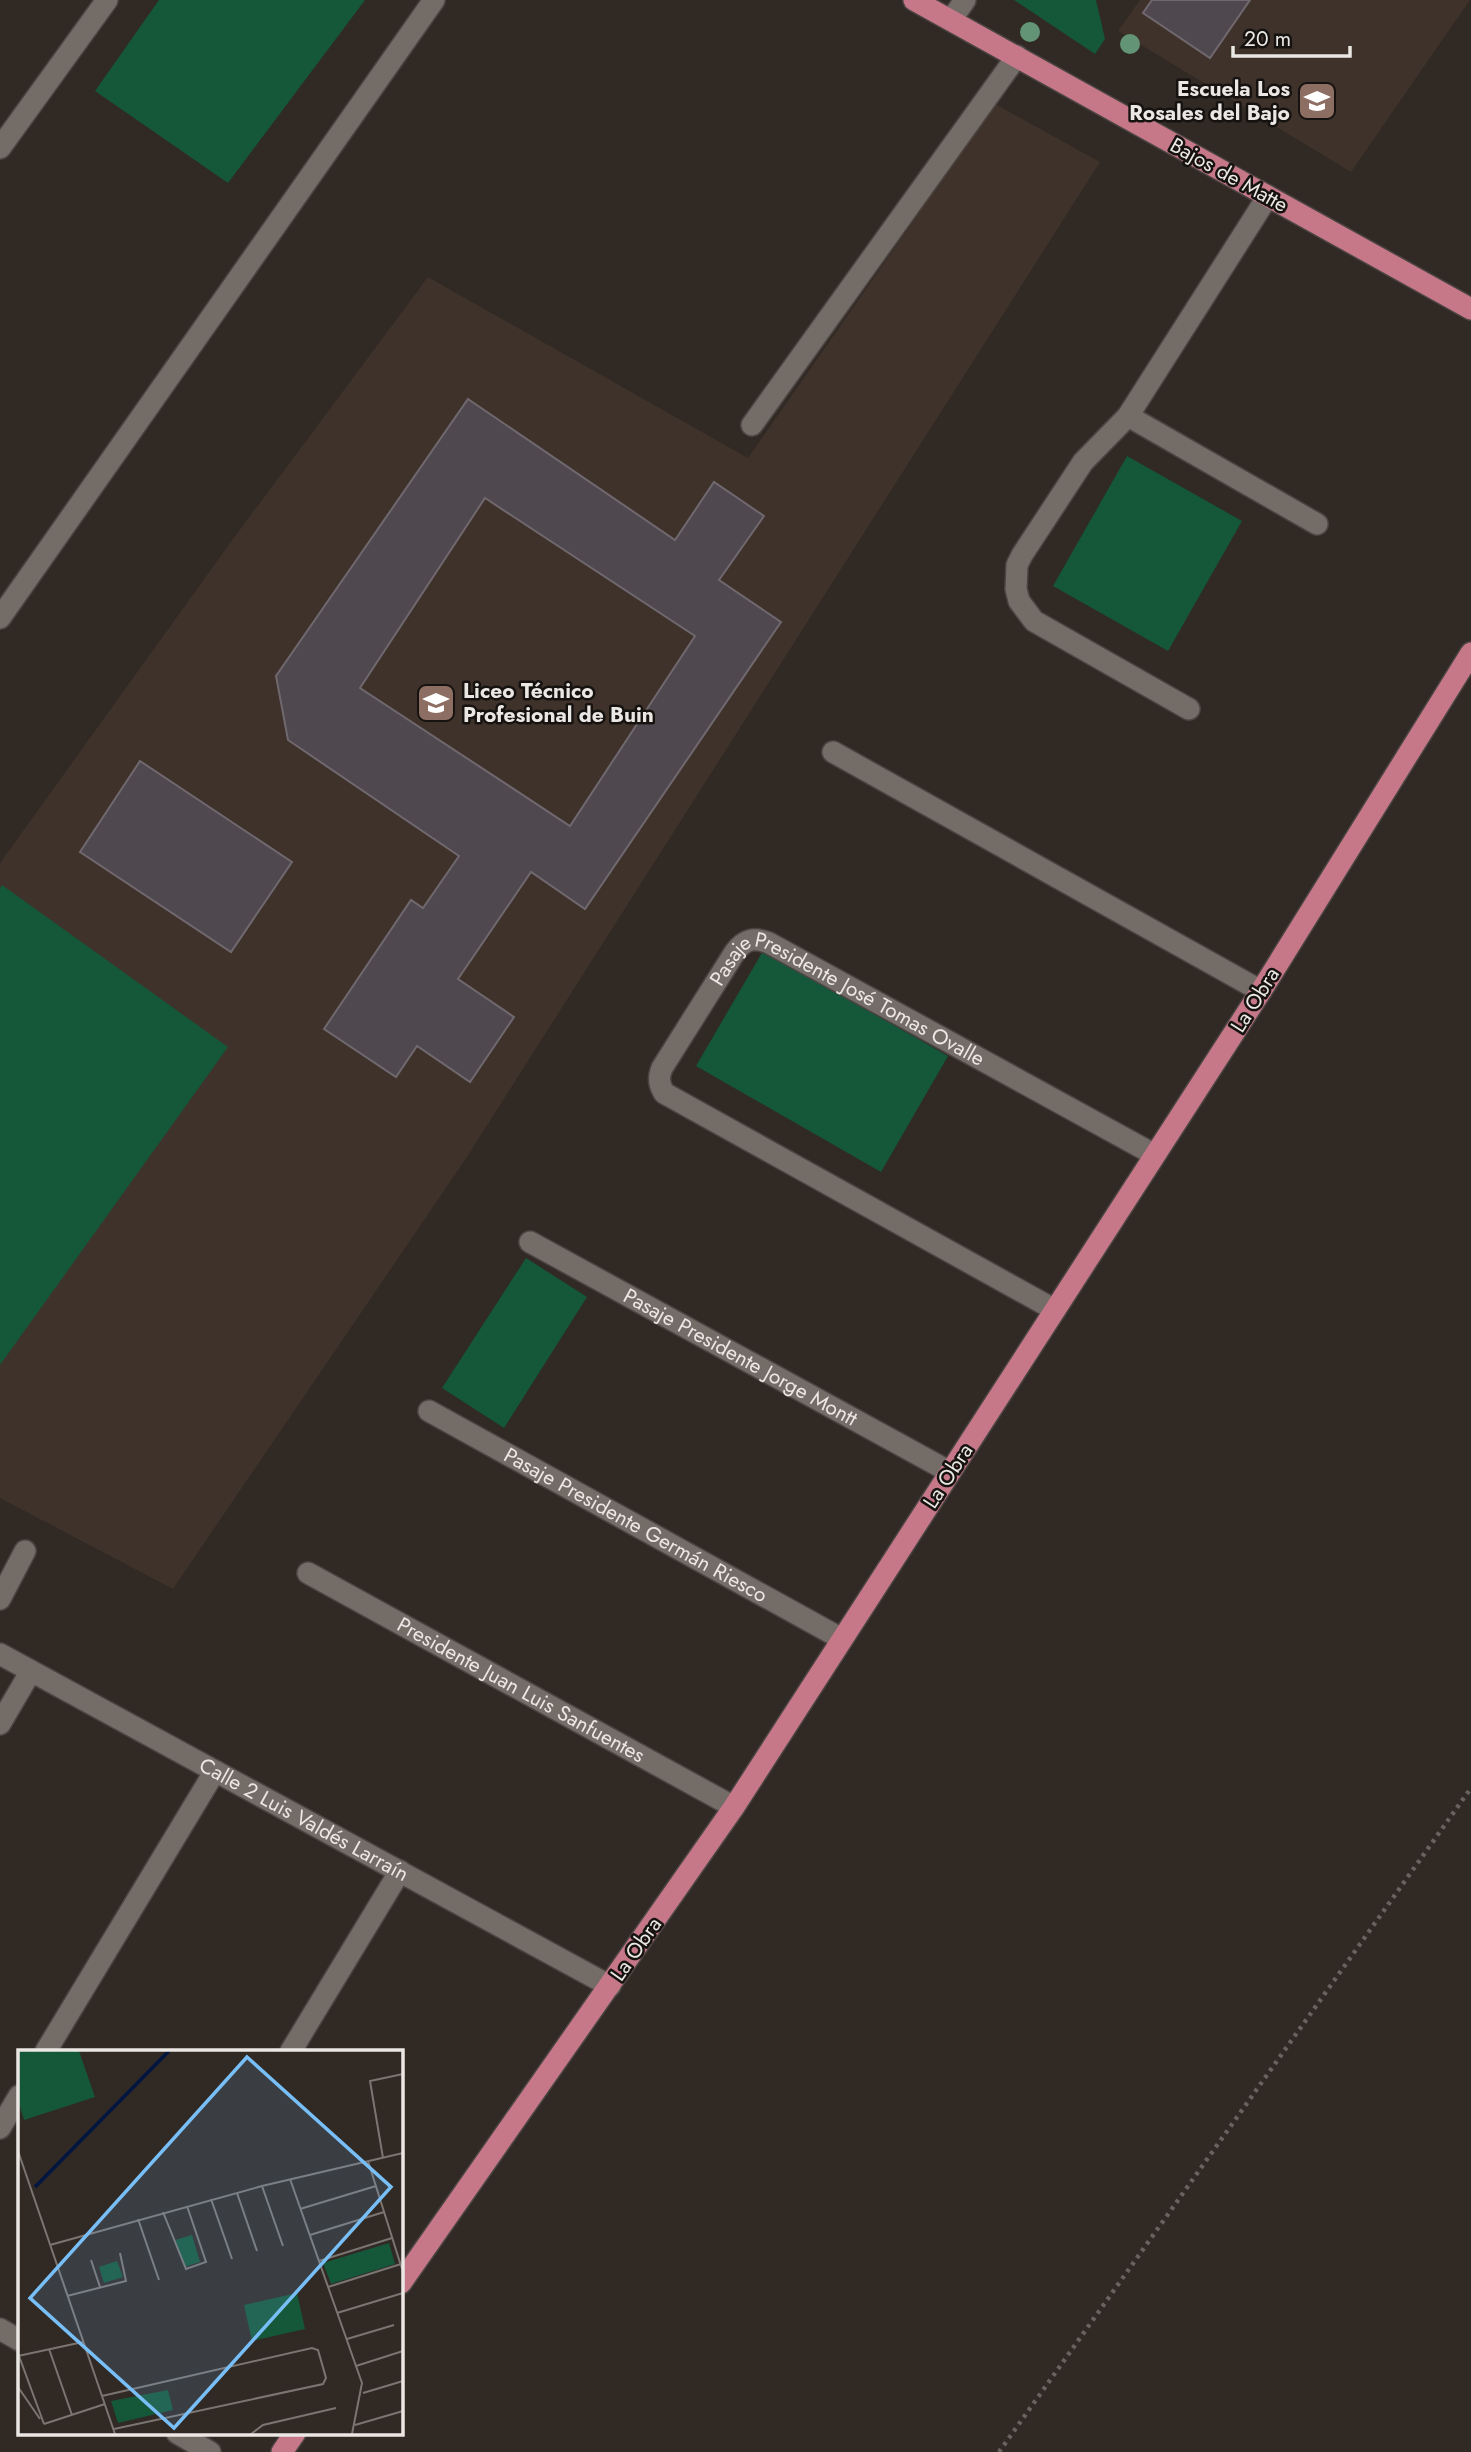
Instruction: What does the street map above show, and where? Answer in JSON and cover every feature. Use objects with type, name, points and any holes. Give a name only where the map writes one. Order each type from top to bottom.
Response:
[{"type":"main road","name":"Bajos de Matte","points":[[914,0],[1471,309]]},
{"type":"main road","name":"La Obra","points":[[402,2282],[734,1807],[1261,991],[1471,653]]},
{"type":"main road","points":[[282,2452],[294,2434]]},
{"type":"street","points":[[0,148],[107,0]]},
{"type":"street","points":[[0,618],[434,0]]},
{"type":"street","points":[[951,20],[965,0]]},
{"type":"street","points":[[752,425],[1017,57]]},
{"type":"street","points":[[1189,709],[1044,628],[1026,612],[1016,589],[1017,565],[1083,462],[1128,416],[1268,196]]},
{"type":"street","points":[[1128,416],[1317,524]]},
{"type":"street","points":[[833,752],[1261,991]]},
{"type":"street","name":"Pasaje Presidente José Tomas Ovalle","points":[[1055,1310],[664,1093],[659,1085],[662,1068],[735,952],[741,944],[750,939],[769,943],[1155,1155]]},
{"type":"street","name":"Pasaje Presidente Jorge Montt","points":[[530,1242],[950,1472]]},
{"type":"street","name":"Pasaje Presidente Germán Riesco","points":[[429,1411],[842,1639]]},
{"type":"street","points":[[0,1599],[25,1551]]},
{"type":"street","name":"Presidente Juan Luis Sanfuentes","points":[[307,1573],[734,1807]]},
{"type":"street","name":"Calle 2 Luis Valdés Larraín","points":[[0,1654],[610,1986]]},
{"type":"street","points":[[0,1724],[31,1671]]},
{"type":"street","points":[[47,2050],[215,1771]]},
{"type":"street","points":[[292,2050],[400,1871]]},
{"type":"street","points":[[0,2128],[18,2098]]},
{"type":"street","points":[[0,2329],[18,2339]]},
{"type":"street","points":[[179,2434],[210,2452]]},
{"type":"path","points":[[999,2452],[1471,1788]]},
{"type":"shaded area","name":"Escuela Los Rosales del Bajo","points":[[1140,0],[1470,0],[1351,172],[1118,31]]},
{"type":"shaded area","name":"Liceo Técnico Profesional de Buin","points":[[995,104],[1100,162],[467,1157],[173,1589],[0,1498],[0,863],[230,543],[428,277],[748,458]]},
{"type":"green space","points":[[159,0],[365,0],[228,183],[95,91]]},
{"type":"green space","points":[[1014,0],[1096,0],[1105,39],[1095,54]]},
{"type":"green space","points":[[1127,456],[1242,521],[1168,651],[1053,586]]},
{"type":"green space","points":[[2,885],[228,1047],[0,1365],[0,888]]},
{"type":"green space","points":[[763,951],[948,1056],[881,1172],[696,1066]]},
{"type":"green space","points":[[526,1258],[587,1297],[504,1428],[442,1388]]},
{"type":"building","points":[[1152,0],[1250,0],[1210,58],[1143,13]]},
{"type":"building","points":[[468,399],[675,540],[714,482],[764,516],[719,580],[781,622],[585,909],[531,872],[458,979],[514,1017],[470,1082],[417,1046],[396,1077],[324,1029],[411,900],[423,908],[459,856],[288,740],[276,676]],"holes":[[[485,498],[695,636],[570,826],[360,688]]]},
{"type":"building","points":[[140,761],[292,862],[231,952],[80,852]]},
{"type":"place","name":"Escuela Los Rosales del Bajo","points":[[1317,101]]},
{"type":"place","name":"Liceo Técnico Profesional de Buin","points":[[436,703]]}]
